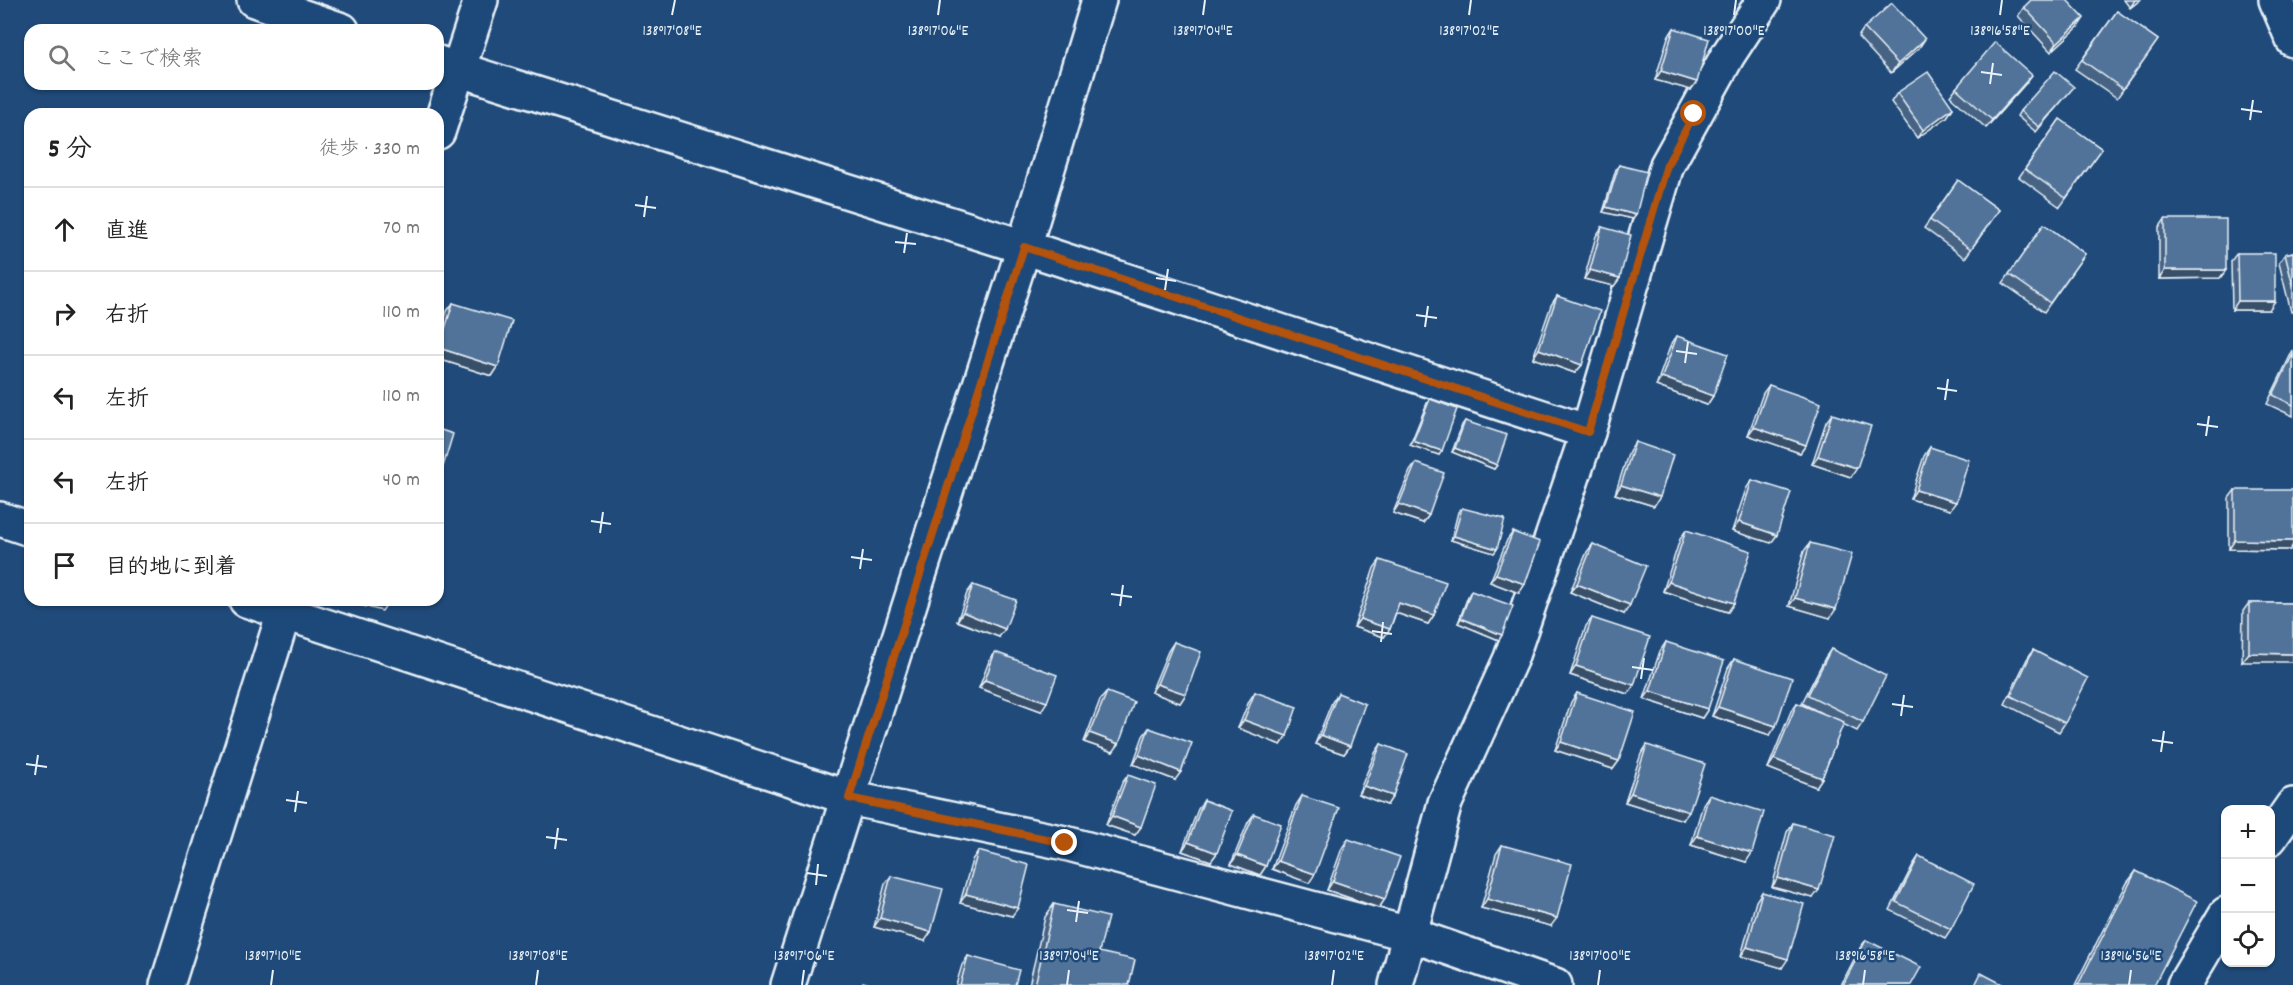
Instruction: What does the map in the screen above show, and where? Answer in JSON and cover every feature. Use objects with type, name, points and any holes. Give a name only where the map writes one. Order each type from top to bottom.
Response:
[{"type":"street","points":[[254,0],[324,24]]},
{"type":"street","points":[[442,108],[448,66],[481,0]]},
{"type":"street","points":[[789,985],[1024,247],[1099,0]]},
{"type":"street","points":[[1396,985],[1445,803],[1511,657],[1588,432],[1667,165],[1728,55],[1764,0]]},
{"type":"street","points":[[2276,0],[2293,40]]},
{"type":"street","points":[[448,66],[1024,247],[1588,432]]},
{"type":"street","points":[[0,519],[24,527]]},
{"type":"street","points":[[167,985],[286,606],[849,798],[1065,843],[1409,934],[1555,985]]},
{"type":"street","points":[[2275,832],[2293,805]]},
{"type":"street","points":[[2275,838],[2293,836]]},
{"type":"street","points":[[2184,985],[2221,922]]},
{"type":"building","points":[[2031,0],[2067,0],[2084,18],[2057,43],[2024,7]]},
{"type":"building","points":[[1892,3],[1925,39],[1898,64],[1864,28]]},
{"type":"building","points":[[2117,11],[2158,40],[2123,89],[2082,60]]},
{"type":"building","points":[[1674,28],[1709,39],[1697,82],[1661,71]]},
{"type":"building","points":[[1995,42],[2032,75],[1992,120],[1956,88]]},
{"type":"building","points":[[2055,71],[2074,87],[2039,127],[2020,111]]},
{"type":"building","points":[[1928,72],[1953,108],[1923,130],[1897,93]]},
{"type":"building","points":[[2060,119],[2102,149],[2066,198],[2025,169]]},
{"type":"building","points":[[1619,165],[1647,172],[1636,215],[1606,207]]},
{"type":"building","points":[[1958,180],[1999,210],[1971,249],[1930,220]]},
{"type":"building","points":[[2165,219],[2226,219],[2226,270],[2165,270]]},
{"type":"building","points":[[2044,224],[2085,254],[2050,303],[2009,274]]},
{"type":"building","points":[[1602,227],[1631,235],[1620,278],[1590,270]]},
{"type":"building","points":[[2293,252],[2293,286],[2285,254]]},
{"type":"building","points":[[2237,253],[2275,253],[2275,301],[2238,301]]},
{"type":"building","points":[[1557,296],[1600,311],[1582,365],[1539,349]]},
{"type":"building","points":[[453,303],[512,321],[498,367],[444,350],[444,332]]},
{"type":"building","points":[[1677,336],[1728,354],[1713,396],[1662,377]]},
{"type":"building","points":[[2293,354],[2293,405],[2273,395]]},
{"type":"building","points":[[1769,385],[1821,403],[1806,445],[1754,427]]},
{"type":"building","points":[[1430,399],[1457,409],[1442,451],[1413,441]]},
{"type":"building","points":[[1832,414],[1871,426],[1857,468],[1818,456]]},
{"type":"building","points":[[1465,421],[1507,435],[1497,465],[1455,448]]},
{"type":"building","points":[[444,431],[453,434],[444,463]]},
{"type":"building","points":[[1635,442],[1673,455],[1660,497],[1621,485]]},
{"type":"building","points":[[1930,447],[1969,460],[1956,502],[1916,490]]},
{"type":"building","points":[[1416,463],[1444,473],[1429,515],[1399,504]]},
{"type":"building","points":[[1752,480],[1791,492],[1777,535],[1739,522]]},
{"type":"building","points":[[2235,490],[2293,490],[2293,541],[2235,540]]},
{"type":"building","points":[[1462,508],[1505,519],[1497,549],[1454,536]]},
{"type":"building","points":[[1686,530],[1751,551],[1734,603],[1669,582]]},
{"type":"building","points":[[1513,532],[1540,542],[1525,584],[1496,574]]},
{"type":"building","points":[[1810,543],[1852,554],[1836,609],[1795,598]]},
{"type":"building","points":[[1593,544],[1646,566],[1630,605],[1577,584]]},
{"type":"building","points":[[1380,560],[1446,582],[1434,615],[1399,603],[1390,629],[1360,619]]},
{"type":"building","points":[[973,585],[1016,600],[1005,629],[963,612]]},
{"type":"building","points":[[1471,591],[1513,606],[1502,635],[1461,618]]},
{"type":"building","points":[[2249,603],[2293,603],[2293,654],[2249,653]]},
{"type":"building","points":[[1592,618],[1650,637],[1634,685],[1576,666]]},
{"type":"building","points":[[1174,642],[1201,652],[1186,694],[1157,684]]},
{"type":"building","points":[[1666,642],[1724,661],[1708,709],[1650,691]]},
{"type":"building","points":[[1831,649],[1886,676],[1863,722],[1808,695]]},
{"type":"building","points":[[2033,650],[2088,678],[2065,723],[2011,696]]},
{"type":"building","points":[[995,652],[1057,675],[1047,702],[985,680]]},
{"type":"building","points":[[1734,659],[1792,678],[1776,726],[1718,707]]},
{"type":"building","points":[[1107,692],[1134,702],[1119,744],[1090,733]]},
{"type":"building","points":[[1255,692],[1297,707],[1287,736],[1244,720]]},
{"type":"building","points":[[1338,693],[1365,704],[1350,746],[1321,735]]},
{"type":"building","points":[[1577,693],[1635,712],[1619,761],[1561,742]]},
{"type":"building","points":[[1797,703],[1844,722],[1822,778],[1774,759]]},
{"type":"building","points":[[1149,728],[1192,743],[1181,772],[1139,755]]},
{"type":"building","points":[[1381,744],[1408,754],[1393,796],[1364,786]]},
{"type":"building","points":[[1647,745],[1705,764],[1689,812],[1631,793]]},
{"type":"building","points":[[1128,775],[1156,785],[1141,827],[1112,816]]},
{"type":"building","points":[[1709,795],[1764,812],[1752,853],[1697,836]]},
{"type":"building","points":[[1302,796],[1339,808],[1315,874],[1278,861]]},
{"type":"building","points":[[1204,800],[1232,811],[1217,853],[1188,842]]},
{"type":"building","points":[[1254,814],[1281,824],[1266,866],[1237,855]]},
{"type":"building","points":[[1793,823],[1835,835],[1819,890],[1778,878]]},
{"type":"building","points":[[1348,839],[1400,857],[1385,899],[1333,881]]},
{"type":"building","points":[[1502,845],[1572,864],[1557,918],[1487,899]]},
{"type":"building","points":[[978,851],[1029,865],[1018,908],[966,894]]},
{"type":"building","points":[[1919,856],[1974,884],[1951,929],[1896,902]]},
{"type":"building","points":[[2136,871],[2197,901],[2154,985],[2078,985]]},
{"type":"building","points":[[891,876],[943,889],[931,932],[880,918]]},
{"type":"building","points":[[1762,892],[1804,904],[1788,959],[1747,947]]},
{"type":"building","points":[[1054,904],[1108,917],[1099,952],[1135,960],[1129,985],[1035,985]]},
{"type":"building","points":[[1866,940],[1921,967],[1911,985],[1843,985]]},
{"type":"building","points":[[968,956],[1019,970],[1015,985],[960,985]]},
{"type":"building","points":[[1981,973],[2004,985],[1975,985]]},
{"type":"route","points":[[1065,843],[849,798],[1024,247],[1588,432],[1667,165],[1694,114]]}]
